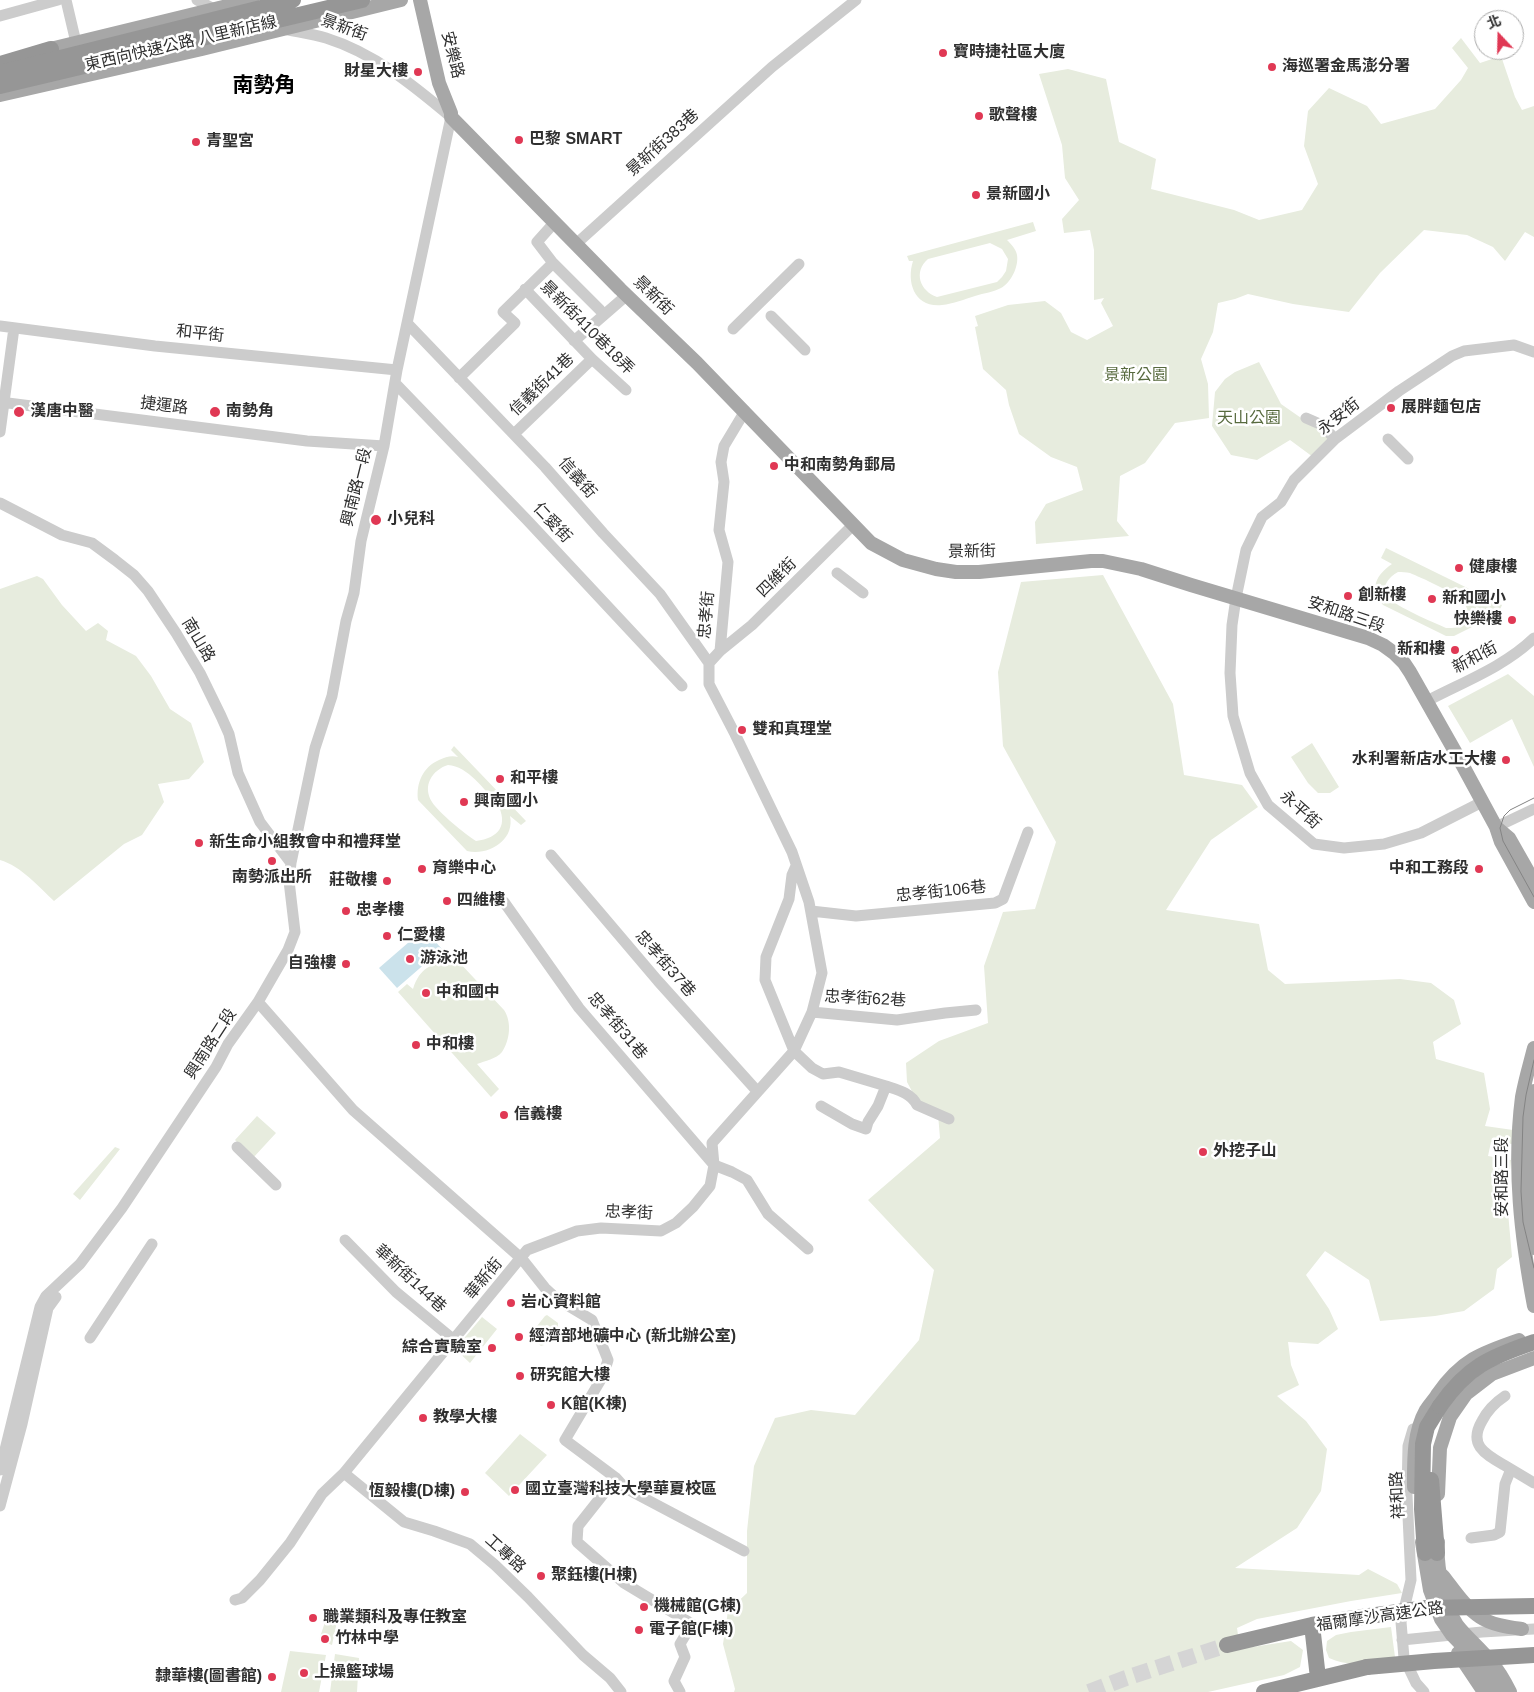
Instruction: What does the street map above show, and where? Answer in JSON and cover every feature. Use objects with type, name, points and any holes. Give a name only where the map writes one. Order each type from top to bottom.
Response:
[{"type":"highway","name":"東西向快速公路 八里新店線","points":[[2,64],[293,0]]},
{"type":"highway","name":"東西向快速公路 八里新店線","points":[[0,86],[362,0]]},
{"type":"highway","points":[[2,64],[51,49]]},
{"type":"highway","points":[[1427,1558],[1422,1509],[1423,1450],[1427,1427],[1440,1404],[1462,1378],[1476,1367],[1489,1359],[1529,1348]]},
{"type":"highway","name":"福爾摩沙高速公路","points":[[1227,1645],[1312,1625],[1426,1608],[1534,1606]]},
{"type":"highway","points":[[1312,1625],[1318,1678]]},
{"type":"highway","points":[[1264,1692],[1367,1667],[1534,1655]]},
{"type":"main road","points":[[51,49],[252,0]]},
{"type":"main road","points":[[0,95],[84,74],[202,49],[401,0]]},
{"type":"main road","name":"安樂路","points":[[420,0],[440,83],[451,118]]},
{"type":"main road","name":"景新街","points":[[214,9],[282,29]]},
{"type":"main road","points":[[0,80],[34,72],[51,64],[76,43]]},
{"type":"main road","name":"景新街","points":[[451,118],[511,176],[554,223],[697,362],[871,543],[903,560],[956,572],[979,572],[1090,561]]},
{"type":"main road","name":"安和路三段","points":[[1090,561],[1103,561],[1141,568],[1353,632],[1383,645],[1404,664],[1427,701],[1496,827],[1500,842],[1534,902]]},
{"type":"main road","name":"安和路三段","points":[[1496,827],[1509,838],[1534,882]]},
{"type":"main road","name":"安和路三段","points":[[1533,1298],[1526,1267],[1520,1222],[1519,1167],[1523,1095],[1534,1048]]},
{"type":"main road","name":"安和路三段","points":[[1534,1091],[1530,1117],[1529,1191],[1534,1248]]},
{"type":"main road","points":[[1510,1692],[1491,1662],[1463,1640],[1442,1619],[1430,1590],[1426,1571],[1427,1558],[1439,1532],[1438,1478],[1440,1448],[1450,1416],[1466,1394],[1529,1348]]},
{"type":"main road","points":[[1427,1558],[1458,1596],[1480,1617],[1500,1626],[1528,1629]]},
{"type":"main road","points":[[1427,1558],[1442,1586],[1463,1640],[1498,1692]]},
{"type":"main road","points":[[1463,1640],[1456,1650],[1484,1692]]},
{"type":"street","points":[[0,16],[58,0]]},
{"type":"street","points":[[66,0],[84,74]]},
{"type":"street","name":"景新街","points":[[197,0],[214,9]]},
{"type":"street","name":"景新街383巷","points":[[576,244],[772,67],[856,0]]},
{"type":"street","name":"景新街","points":[[282,29],[324,37],[358,50],[406,80],[451,118]]},
{"type":"street","name":"興南路一段","points":[[291,863],[315,748],[332,696],[346,621],[354,593],[361,541],[384,446],[397,370],[451,118]]},
{"type":"street","points":[[554,223],[537,242],[553,263],[600,310]]},
{"type":"street","points":[[459,378],[515,323],[503,312],[553,263]]},
{"type":"street","points":[[733,329],[799,264]]},
{"type":"street","name":"景新街410巷18弄","points":[[525,289],[574,341],[626,390]]},
{"type":"street","points":[[574,341],[627,295]]},
{"type":"street","points":[[771,316],[805,350]]},
{"type":"street","name":"信義街","points":[[408,324],[545,466],[603,533],[660,594],[709,663]]},
{"type":"street","name":"和平街","points":[[0,326],[155,346],[397,370]]},
{"type":"street","points":[[0,432],[2,402],[14,328]]},
{"type":"street","name":"永安街","points":[[1236,598],[1246,550],[1262,517],[1281,502],[1294,480],[1335,438],[1399,391],[1452,356],[1464,351],[1514,345],[1534,352]]},
{"type":"street","name":"信義街41巷","points":[[514,434],[592,359]]},
{"type":"street","name":"仁愛街","points":[[395,384],[528,521],[682,686]]},
{"type":"street","name":"捷運路","points":[[2,402],[307,441],[384,446]]},
{"type":"street","name":"忠孝街","points":[[522,1259],[527,1250],[577,1231],[601,1228],[661,1230],[676,1223],[693,1207],[710,1186],[714,1165],[712,1143],[794,1051],[812,1012],[822,972],[809,902],[792,852],[735,734],[708,684],[709,663],[720,651],[728,562],[719,530],[724,482],[721,462],[724,446],[745,411]]},
{"type":"street","points":[[1306,418],[1322,425],[1335,438]]},
{"type":"street","points":[[1388,439],[1408,459]]},
{"type":"street","name":"南山路","points":[[0,503],[62,535],[92,543],[134,576],[148,591],[195,665],[222,716],[238,773],[260,822],[291,863]]},
{"type":"street","name":"四維街","points":[[720,651],[752,625],[853,525]]},
{"type":"street","points":[[837,573],[863,593]]},
{"type":"street","name":"永平街","points":[[1236,598],[1230,673],[1236,728],[1247,764],[1268,805],[1314,844],[1344,848],[1384,844],[1421,833],[1482,802]]},
{"type":"street","name":"新和街","points":[[1427,701],[1506,660],[1523,649],[1534,638]]},
{"type":"street","points":[[1496,827],[1534,809]]},
{"type":"street","name":"忠孝街106巷","points":[[811,911],[856,916],[995,903],[1003,899],[1028,832]]},
{"type":"street","name":"忠孝街37巷","points":[[551,855],[664,987],[757,1091]]},
{"type":"street","name":"興南路二段","points":[[0,1470],[40,1306],[46,1296],[80,1264],[122,1208],[216,1067],[228,1044],[258,1002],[288,950],[294,932],[289,881],[291,863]]},
{"type":"street","points":[[796,866],[792,875],[789,899],[766,957],[765,980],[794,1051],[812,1068],[823,1074],[839,1072],[900,1090],[913,1098],[916,1105],[949,1119]]},
{"type":"street","name":"忠孝街31巷","points":[[504,902],[579,1008],[714,1165]]},
{"type":"street","name":"華新街","points":[[234,1600],[242,1598],[260,1580],[290,1543],[322,1494],[344,1473],[522,1259],[353,1110],[258,1002]]},
{"type":"street","name":"忠孝街62巷","points":[[812,1012],[897,1020],[976,1010]]},
{"type":"street","points":[[821,1106],[852,1124],[866,1129],[886,1086]]},
{"type":"street","points":[[237,1147],[276,1185]]},
{"type":"street","points":[[714,1165],[746,1180],[768,1214],[808,1249]]},
{"type":"street","name":"興南路二段","points":[[0,1506],[22,1424],[48,1308],[64,1288],[93,1260],[102,1246],[108,1227]]},
{"type":"street","name":"華新街144巷","points":[[345,1240],[396,1292],[454,1340]]},
{"type":"street","points":[[90,1338],[152,1244]]},
{"type":"street","points":[[522,1259],[545,1288],[557,1299],[592,1320],[608,1360],[603,1376],[565,1440],[616,1478],[625,1488],[744,1551]]},
{"type":"street","points":[[1505,1396],[1494,1405],[1483,1419],[1476,1439],[1488,1456],[1534,1483]]},
{"type":"street","points":[[1472,1538],[1494,1535],[1500,1532],[1505,1484],[1511,1469]]},
{"type":"street","name":"工專路","points":[[344,1473],[404,1522],[434,1530],[470,1544],[528,1597],[583,1654],[610,1678],[621,1692]]},
{"type":"street","points":[[616,1478],[578,1526],[577,1542],[624,1583],[692,1624],[680,1644],[685,1657],[674,1681],[680,1692]]},
{"type":"street","points":[[1424,1692],[1416,1683],[1404,1658],[1401,1622],[1411,1580],[1427,1558]]},
{"type":"street","points":[[1402,1640],[1463,1640],[1528,1629]]},
{"type":"green space","name":"景新公園","points":[[1461,38],[1474,55],[1474,60],[1478,60],[1480,63],[1489,60],[1502,60],[1515,97],[1522,110],[1534,106],[1534,237],[1525,232],[1505,261],[1493,247],[1467,235],[1424,230],[1380,273],[1349,312],[1293,304],[1248,294],[1218,303],[1213,332],[1201,359],[1208,384],[1209,418],[1175,423],[1145,463],[1120,476],[1117,521],[1129,536],[1036,544],[1035,522],[1046,504],[1083,490],[1077,467],[1051,457],[1019,434],[1006,390],[983,369],[975,327],[978,326],[975,316],[1008,305],[1045,301],[1061,313],[1071,332],[1087,340],[1113,326],[1101,303],[1104,298],[1094,300],[1094,250],[1090,230],[1064,233],[1062,219],[1079,200],[1065,178],[1062,145],[1039,74],[1068,69],[1106,79],[1119,142],[1156,159],[1151,189],[1234,210],[1259,220],[1302,210],[1318,184],[1304,146],[1308,111],[1329,88],[1367,106],[1381,124],[1435,109],[1461,80],[1468,68],[1452,48]]},
{"type":"green space","points":[[1033,222],[1036,231],[1007,240],[1016,251],[1017,264],[1014,274],[1005,286],[995,291],[955,303],[933,305],[919,298],[912,285],[911,269],[913,261],[909,261],[907,256]],"holes":[[[990,243],[1002,249],[1008,259],[1006,271],[997,282],[937,297],[926,290],[920,281],[923,264],[928,259]]]},
{"type":"green space","name":"天山公園","points":[[1259,362],[1281,404],[1304,420],[1317,424],[1331,440],[1313,457],[1290,440],[1257,460],[1231,455],[1212,426],[1215,392],[1225,379],[1235,372]]},
{"type":"green space","points":[[1386,548],[1502,605],[1497,616],[1476,607],[1477,614],[1472,627],[1454,636],[1446,636],[1383,605],[1376,593],[1376,582],[1386,568],[1392,564],[1381,558]],"holes":[[[1398,572],[1415,575],[1437,585],[1462,600],[1467,608],[1467,616],[1464,622],[1456,627],[1446,628],[1392,601],[1386,593],[1385,586]]]},
{"type":"green space","points":[[1103,575],[1173,704],[1184,775],[1242,785],[1258,807],[1211,840],[1166,910],[1259,924],[1268,970],[1285,984],[1400,979],[1431,983],[1454,1000],[1461,1024],[1433,1042],[1436,1059],[1484,1073],[1490,1109],[1485,1126],[1513,1130],[1512,1144],[1491,1142],[1488,1156],[1511,1160],[1507,1201],[1512,1257],[1497,1269],[1494,1289],[1464,1311],[1435,1316],[1380,1321],[1369,1280],[1325,1251],[1306,1275],[1329,1309],[1338,1329],[1318,1344],[1288,1342],[1291,1365],[1299,1385],[1277,1396],[1306,1421],[1327,1449],[1321,1491],[1297,1528],[1235,1568],[1359,1575],[1368,1569],[1397,1584],[1402,1593],[1257,1619],[1237,1628],[1240,1649],[1291,1641],[1303,1650],[1300,1667],[1284,1675],[1208,1692],[734,1692],[735,1689],[723,1644],[728,1611],[747,1593],[747,1531],[754,1466],[775,1418],[811,1410],[855,1415],[919,1340],[934,1270],[868,1200],[940,1138],[938,1114],[921,1108],[907,1082],[906,1063],[939,1041],[988,1023],[984,966],[1003,912],[1035,909],[1056,842],[1003,746],[998,672],[1021,582]]},
{"type":"green space","points":[[37,576],[43,579],[62,605],[86,631],[98,623],[108,631],[106,640],[136,656],[151,676],[170,709],[191,723],[204,762],[189,779],[158,784],[164,802],[142,835],[124,844],[54,901],[22,872],[0,860],[0,589]]},
{"type":"green space","points":[[1508,674],[1534,696],[1534,767],[1512,719],[1470,743],[1448,706]]},
{"type":"green space","points":[[1312,743],[1339,787],[1330,793],[1318,793],[1308,783],[1291,757]]},
{"type":"green space","points":[[454,746],[526,821],[521,825],[510,816],[510,825],[504,839],[499,844],[484,851],[467,851],[418,800],[418,788],[425,771],[439,760],[453,756],[458,757],[451,750]],"holes":[[[448,765],[455,766],[475,779],[497,803],[502,824],[500,829],[491,837],[476,841],[446,817],[432,802],[428,790],[430,779],[442,767]]]},
{"type":"green space","points":[[454,960],[458,961],[507,1015],[509,1025],[508,1037],[502,1052],[494,1058],[477,1064],[499,1089],[491,1097],[398,992],[407,984],[413,989],[419,976],[428,967]]},
{"type":"green space","points":[[257,1116],[276,1133],[253,1158],[235,1140]]},
{"type":"green space","points":[[115,1147],[120,1149],[80,1200],[73,1194]]},
{"type":"green space","points":[[547,1315],[558,1323],[558,1327],[556,1326],[542,1344],[544,1345],[541,1346],[529,1336]]},
{"type":"green space","points":[[482,1317],[497,1329],[470,1363],[455,1349]]},
{"type":"green space","points":[[520,1434],[547,1455],[509,1496],[485,1473]]},
{"type":"green space","points":[[328,1613],[338,1617],[332,1645],[319,1640]]},
{"type":"green space","points":[[1391,1627],[1395,1657],[1354,1664],[1329,1658],[1326,1650],[1327,1641],[1336,1635]]},
{"type":"green space","name":"上操籃球場","points":[[290,1651],[326,1655],[319,1692],[281,1692]]},
{"type":"green space","points":[[335,1654],[359,1658],[357,1692],[330,1692]]},
{"type":"water","name":"游泳池","points":[[424,929],[442,949],[397,988],[379,968]]},
{"type":"tunnel","points":[[1089,1692],[1227,1645]]},
{"type":"tram line","points":[[1534,798],[1510,810],[1504,816],[1500,828],[1503,841],[1534,897]]},
{"type":"tram line","points":[[1534,1060],[1523,1117],[1521,1191],[1523,1222],[1534,1268]]},
{"type":"railway","points":[[0,83],[345,0]]},
{"type":"place","name":"寶時捷社區大廈","points":[[943,53]]},
{"type":"place","name":"海巡署金馬澎分署","points":[[1272,67]]},
{"type":"place","name":"財星大樓","points":[[418,72]]},
{"type":"place","name":"歌聲樓","points":[[979,116]]},
{"type":"place","name":"巴黎 SMART","points":[[519,140]]},
{"type":"place","name":"青聖宮","points":[[196,142]]},
{"type":"place","name":"景新國小","points":[[976,195]]},
{"type":"place","name":"展胖麵包店","points":[[1391,408]]},
{"type":"place","name":"漢唐中醫","points":[[19,412]]},
{"type":"place","name":"南勢角","points":[[215,412]]},
{"type":"place","name":"中和南勢角郵局","points":[[774,466]]},
{"type":"place","name":"小兒科","points":[[376,520]]},
{"type":"place","name":"健康樓","points":[[1459,568]]},
{"type":"place","name":"創新樓","points":[[1348,596]]},
{"type":"place","name":"新和國小","points":[[1432,599]]},
{"type":"place","name":"快樂樓","points":[[1512,620]]},
{"type":"place","name":"新和樓","points":[[1455,650]]},
{"type":"place","name":"雙和真理堂","points":[[742,730]]},
{"type":"place","name":"水利署新店水工大樓","points":[[1506,760]]},
{"type":"place","name":"和平樓","points":[[500,779]]},
{"type":"place","name":"興南國小","points":[[464,802]]},
{"type":"place","name":"新生命小組教會中和禮拜堂","points":[[199,843]]},
{"type":"place","name":"南勢派出所","points":[[272,861]]},
{"type":"place","name":"育樂中心","points":[[422,869]]},
{"type":"place","name":"中和工務段","points":[[1479,869]]},
{"type":"place","name":"莊敬樓","points":[[387,881]]},
{"type":"place","name":"四維樓","points":[[447,901]]},
{"type":"place","name":"忠孝樓","points":[[346,911]]},
{"type":"place","name":"仁愛樓","points":[[387,936]]},
{"type":"place","name":"游泳池","points":[[410,959]]},
{"type":"place","name":"自強樓","points":[[346,964]]},
{"type":"place","name":"中和國中","points":[[426,993]]},
{"type":"place","name":"中和樓","points":[[416,1045]]},
{"type":"place","name":"信義樓","points":[[504,1115]]},
{"type":"place","name":"外挖子山","points":[[1203,1152]]},
{"type":"place","name":"岩心資料館","points":[[511,1303]]},
{"type":"place","name":"經濟部地礦中心 (新北辦公室)","points":[[519,1337]]},
{"type":"place","name":"綜合實驗室","points":[[492,1348]]},
{"type":"place","name":"研究館大樓","points":[[520,1376]]},
{"type":"place","name":"K館(K棟)","points":[[551,1405]]},
{"type":"place","name":"教學大樓","points":[[423,1418]]},
{"type":"place","name":"國立臺灣科技大學華夏校區","points":[[515,1490]]},
{"type":"place","name":"恆毅樓(D棟)","points":[[465,1492]]},
{"type":"place","name":"聚鈺樓(H棟)","points":[[541,1576]]},
{"type":"place","name":"機械館(G棟)","points":[[644,1607]]},
{"type":"place","name":"職業類科及專任教室","points":[[313,1618]]},
{"type":"place","name":"電子館(F棟)","points":[[639,1630]]},
{"type":"place","name":"竹林中學","points":[[325,1639]]},
{"type":"place","name":"上操籃球場","points":[[304,1673]]},
{"type":"place","name":"隸華樓(圖書館)","points":[[272,1677]]},
{"type":"district","name":"南勢角","points":[[264,86]]}]
